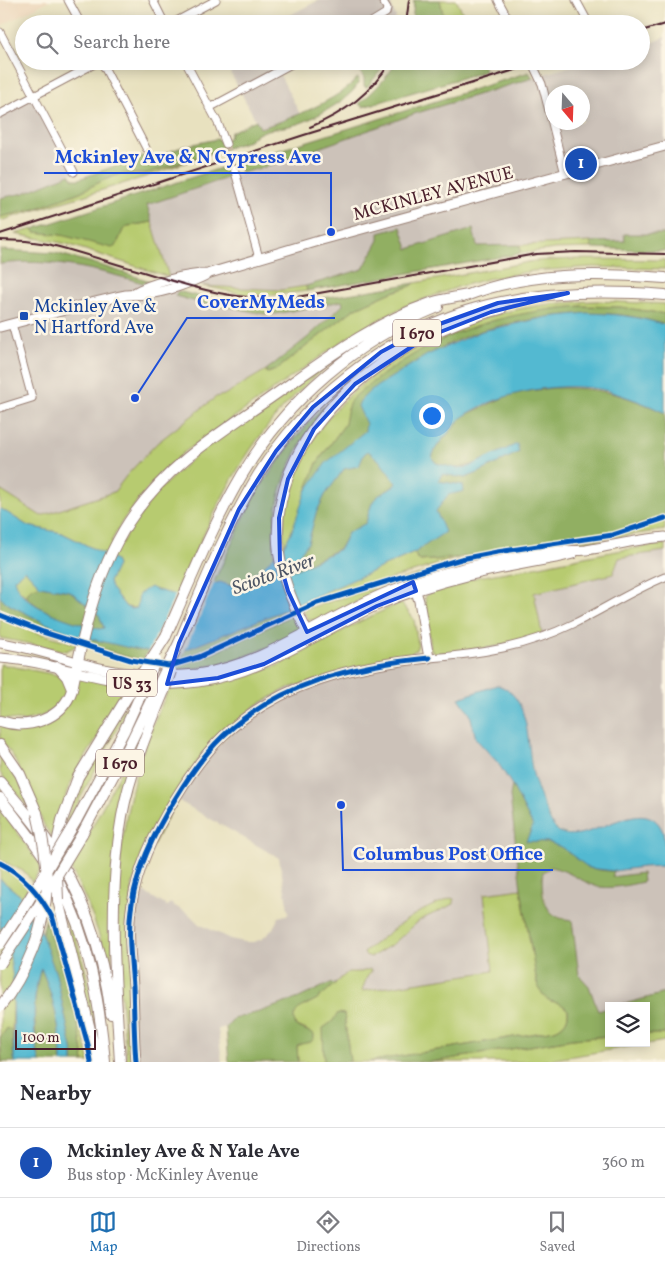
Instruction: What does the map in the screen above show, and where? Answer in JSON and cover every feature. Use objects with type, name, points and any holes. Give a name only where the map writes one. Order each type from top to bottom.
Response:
[{"type":"highway","name":"I 670","points":[[0,944],[76,822],[124,731],[228,501],[243,474],[263,445],[299,401],[326,376],[374,340],[411,319],[468,295],[521,282],[564,276],[665,278]]},
{"type":"highway","name":"I 670","points":[[0,964],[36,910],[82,834],[160,691],[214,561],[239,509],[259,474],[313,408],[340,382],[381,352],[420,331],[465,312],[498,303],[568,293],[619,292],[665,295]]},
{"type":"highway","points":[[307,632],[288,591],[280,563],[278,542],[279,518],[288,479],[314,429],[342,395],[370,372],[404,349],[456,324],[491,312],[568,293]]},
{"type":"highway","points":[[0,721],[19,725],[32,724],[58,710],[66,701],[72,690],[97,589],[120,536],[135,513],[161,482],[188,456],[352,340],[416,308],[433,302],[468,295]]},
{"type":"highway","points":[[98,1062],[58,900],[57,843],[65,812],[78,778],[166,636]]},
{"type":"highway","points":[[58,667],[67,677],[72,690]]},
{"type":"highway","points":[[119,1062],[114,930],[115,869],[122,816],[133,772],[160,691]]},
{"type":"highway","points":[[0,745],[20,774],[37,814],[42,832],[47,888],[42,919],[32,949],[20,978],[0,1007]]},
{"type":"highway","points":[[0,782],[46,839],[69,876],[83,905],[95,938],[104,972],[119,1062]]},
{"type":"highway","points":[[0,798],[37,846],[69,902],[84,941],[97,997],[105,1062]]},
{"type":"main road","name":"MCKINLEY AVENUE","points":[[0,327],[133,293],[142,288],[195,274],[210,274],[259,258],[665,146]]},
{"type":"main road","name":"US 33","points":[[0,658],[58,667],[77,666],[148,675],[197,674],[228,668],[250,661],[350,609],[415,586],[561,558],[586,550],[665,537]]},
{"type":"main road","name":"US 33","points":[[0,643],[32,649],[111,679],[146,684],[190,682],[218,678],[264,664],[415,586]]},
{"type":"main road","points":[[136,1062],[130,931],[133,897],[143,861],[158,827],[200,762],[223,736],[239,722],[267,703],[318,680],[352,670],[428,658],[415,586]]},
{"type":"main road","points":[[190,682],[204,675],[226,671],[269,656],[293,644],[307,632]]},
{"type":"street","points":[[68,0],[76,15]]},
{"type":"street","points":[[153,0],[161,15]]},
{"type":"street","points":[[188,15],[216,0]]},
{"type":"street","points":[[382,0],[387,8],[386,13],[383,15]]},
{"type":"street","points":[[498,0],[506,15]]},
{"type":"street","points":[[576,0],[584,15]]},
{"type":"street","points":[[0,32],[15,60]]},
{"type":"street","points":[[20,70],[74,172]]},
{"type":"street","points":[[0,114],[83,70]]},
{"type":"street","points":[[105,70],[146,148]]},
{"type":"street","points":[[190,70],[226,144]]},
{"type":"street","points":[[209,108],[280,70]]},
{"type":"street","points":[[535,70],[542,84],[565,174]]},
{"type":"street","points":[[234,168],[259,258]]},
{"type":"street","points":[[0,408],[32,398],[12,324]]},
{"type":"street","points":[[428,658],[490,652],[532,641],[573,624],[665,576]]},
{"type":"highlighted area","points":[[568,293],[491,312],[425,338],[355,384],[314,429],[288,479],[279,518],[280,563],[288,591],[307,632],[413,582],[416,591],[377,606],[264,664],[218,678],[167,684],[179,643],[239,509],[276,451],[313,407],[381,352],[420,331],[498,303]]},
{"type":"shaded area","points":[[0,0],[50,0],[21,15],[15,15],[15,18],[0,26]]},
{"type":"shaded area","points":[[319,0],[393,0],[391,5],[395,15],[290,15]]},
{"type":"shaded area","points":[[665,37],[665,234],[624,234],[625,241],[477,246],[473,229],[408,249],[401,227],[379,240],[363,269],[306,286],[281,290],[203,286],[169,277],[147,205],[265,167],[417,113],[558,70],[650,70],[650,43]]},
{"type":"shaded area","points":[[229,70],[280,70],[278,71],[300,114],[285,121],[260,128]]},
{"type":"shaded area","points":[[34,96],[74,172],[24,193],[0,198],[0,114]]},
{"type":"shaded area","points":[[14,262],[54,263],[94,269],[143,283],[150,281],[178,291],[176,296],[212,306],[230,307],[263,314],[276,314],[342,301],[343,305],[307,338],[266,370],[224,395],[216,397],[157,443],[114,492],[40,516],[0,490],[0,264]]},
{"type":"shaded area","points":[[665,551],[665,839],[663,831],[575,835],[561,832],[553,825],[534,778],[531,754],[497,685],[459,698],[470,714],[476,739],[498,763],[512,785],[510,796],[521,889],[484,894],[493,971],[361,992],[367,977],[371,974],[370,969],[361,972],[350,971],[336,983],[328,984],[299,998],[259,1012],[233,1019],[226,1027],[218,1029],[222,1062],[133,1062],[132,885],[167,906],[170,903],[190,915],[199,924],[230,939],[245,942],[254,942],[262,939],[272,930],[279,917],[289,914],[279,858],[172,797],[255,706],[288,688],[412,656],[493,647],[542,634],[534,593],[613,574],[619,558]]},
{"type":"shaded area","points":[[665,866],[665,993],[632,1002],[605,1002],[605,1009],[598,1011],[589,986],[579,975],[572,920],[556,916],[547,908],[542,885],[543,872],[550,867],[565,870],[596,886],[620,877],[612,877],[614,871]]},
{"type":"green space","points":[[414,0],[440,0],[443,15],[413,15]]},
{"type":"green space","points":[[440,0],[456,0],[464,15],[443,15]]},
{"type":"green space","points":[[359,70],[381,70],[367,87],[364,86],[364,78]]},
{"type":"green space","points":[[391,70],[484,70],[363,107],[359,104]]},
{"type":"green space","points":[[529,72],[533,78],[417,113],[265,167],[241,173],[238,163]]},
{"type":"green space","points":[[357,78],[359,79],[357,85],[345,98],[336,105],[303,122],[261,132],[249,141],[148,173],[120,174],[35,209],[0,217],[0,198],[24,193],[70,174],[73,179],[79,179],[142,156],[155,157],[184,146],[217,139],[222,142],[229,138],[231,132],[256,120],[260,128],[312,108],[339,94]]},
{"type":"green space","points":[[213,153],[145,177],[0,221],[0,217],[36,209],[121,174],[142,175]]},
{"type":"green space","points":[[227,166],[230,177],[147,205],[152,222],[128,226],[123,230],[116,246],[112,248],[61,235],[35,232],[33,229]]},
{"type":"green space","points":[[152,222],[169,277],[67,244],[15,234],[33,229],[35,232],[116,246],[123,230],[128,226]]},
{"type":"green space","points":[[401,227],[408,249],[473,229],[477,246],[519,245],[521,250],[518,254],[307,291],[306,286],[363,269],[379,240],[379,233]]},
{"type":"green space","points":[[624,234],[665,234],[665,251],[592,248],[591,242],[625,241]]},
{"type":"green space","points":[[591,242],[592,248],[555,249],[518,254],[521,250],[519,245]]},
{"type":"green space","points":[[0,250],[55,253],[150,281],[143,283],[72,266],[36,262],[0,264]]},
{"type":"green space","points":[[575,259],[665,260],[665,269],[593,267],[533,271],[487,279],[461,286],[405,306],[357,331],[183,453],[151,484],[123,520],[111,542],[120,546],[129,530],[158,491],[197,454],[333,360],[288,402],[250,450],[226,490],[205,531],[176,595],[157,590],[137,608],[126,607],[111,588],[109,582],[117,565],[114,559],[62,533],[28,526],[0,508],[0,490],[41,516],[114,492],[157,443],[216,397],[224,395],[266,370],[268,373],[276,370],[354,309],[392,292],[415,283],[534,261]]},
{"type":"green space","points":[[415,283],[354,309],[276,370],[267,373],[266,370],[307,338],[343,305],[342,301],[276,314],[263,314],[230,307],[212,306],[175,296],[178,291],[232,303],[272,305]]},
{"type":"green space","points":[[203,286],[281,290],[306,286],[307,291],[274,295],[247,295]]},
{"type":"green space","points":[[597,301],[665,304],[665,314],[620,307],[581,306],[553,309],[492,321],[451,335],[426,347],[380,376],[350,401],[345,424],[317,463],[291,533],[284,546],[285,509],[297,468],[314,436],[338,407],[366,382],[397,360],[430,341],[464,326],[523,308]]},
{"type":"green space","points":[[581,306],[620,307],[665,314],[665,325],[631,316],[614,314],[565,315],[493,328],[451,343],[403,370],[375,388],[360,401],[366,431],[306,491],[317,463],[345,424],[350,401],[365,387],[392,368],[437,342],[482,324],[530,312]]},
{"type":"green space","points":[[552,388],[597,390],[623,396],[665,413],[665,517],[606,535],[536,544],[458,558],[420,561],[414,553],[444,532],[436,511],[448,495],[463,485],[438,481],[442,474],[465,478],[519,452],[516,445],[485,460],[450,468],[440,465],[432,458],[435,449],[463,416],[514,393]]},
{"type":"green space","points":[[323,407],[324,409],[292,461],[279,496],[274,536],[274,558],[242,582],[231,585],[213,584],[254,496],[293,441]]},
{"type":"green space","points":[[368,451],[379,460],[396,482],[389,490],[374,500],[366,523],[348,533],[340,548],[295,570],[291,570],[290,566],[308,543],[316,513],[325,495],[344,469],[359,466],[364,454]]},
{"type":"green space","points":[[665,520],[665,530],[471,562],[397,584],[393,582],[477,557],[609,537]]},
{"type":"green space","points":[[665,544],[665,551],[619,558],[613,574],[534,593],[542,634],[493,647],[436,654],[431,650],[425,598],[430,591],[479,577],[614,551]]},
{"type":"green space","points":[[414,553],[420,561],[458,558],[316,602],[181,662],[185,650],[284,610]]},
{"type":"green space","points":[[25,570],[40,586],[30,590],[27,597],[15,586],[14,579]]},
{"type":"green space","points":[[392,585],[317,621],[308,619],[303,610],[373,588],[375,590]]},
{"type":"green space","points":[[40,586],[70,591],[99,615],[104,628],[99,629],[70,621],[52,614],[35,604],[27,597],[30,590]]},
{"type":"green space","points":[[0,597],[10,605],[45,623],[75,635],[148,651],[143,660],[127,657],[29,626],[0,614]]},
{"type":"green space","points":[[398,604],[402,604],[414,619],[418,645],[416,650],[412,652],[412,656],[288,688],[255,706],[199,758],[132,885],[133,1062],[127,1062],[117,939],[117,898],[121,850],[129,802],[141,756],[151,728],[169,689],[216,683],[277,666],[363,620]]},
{"type":"green space","points":[[293,615],[300,629],[298,632],[267,647],[239,658],[210,666],[177,670],[179,665],[214,653]]},
{"type":"green space","points":[[0,619],[25,629],[77,644],[66,651],[0,638]]},
{"type":"green space","points":[[0,664],[62,676],[68,686],[65,697],[42,716],[23,721],[0,718]]},
{"type":"green space","points":[[79,679],[128,686],[67,791],[54,840],[45,827],[13,756],[0,739],[0,725],[47,721]]},
{"type":"green space","points":[[124,708],[127,710],[63,831],[77,786]]},
{"type":"green space","points":[[141,733],[143,734],[123,802],[110,974],[93,919],[70,867]]},
{"type":"green space","points":[[0,749],[15,771],[31,810],[0,773]]},
{"type":"green space","points":[[512,785],[533,826],[526,841],[557,845],[590,867],[604,871],[614,871],[612,877],[642,873],[643,882],[619,887],[607,887],[595,886],[551,867],[543,872],[542,884],[548,908],[558,917],[572,920],[579,975],[589,986],[598,1011],[605,1009],[605,1036],[572,1039],[431,1062],[367,1062],[555,1030],[561,1027],[567,1020],[568,1010],[559,1003],[548,1000],[541,992],[537,983],[521,889],[510,796]]},
{"type":"green space","points":[[0,808],[42,867],[32,882],[25,872],[0,860]]},
{"type":"green space","points":[[0,867],[19,877],[28,888],[22,897],[0,879]]},
{"type":"green space","points":[[521,889],[537,983],[568,1010],[567,1020],[561,1027],[555,1030],[367,1062],[350,1062],[344,1014],[324,1028],[324,1062],[298,1062],[297,1046],[301,1044],[307,1030],[296,1026],[293,1021],[294,1015],[297,1010],[317,999],[348,972],[361,972],[370,969],[372,971],[367,977],[362,991],[493,971],[484,894]]},
{"type":"green space","points":[[451,898],[454,899],[454,904],[420,920],[393,944],[371,957],[365,955],[366,950],[413,916]]},
{"type":"green space","points":[[62,905],[75,936],[85,968],[97,1034],[95,1034]]},
{"type":"green space","points":[[47,910],[59,941],[90,1062],[84,1062],[74,1008],[45,921]]},
{"type":"green space","points":[[45,921],[74,1008],[84,1062],[73,1062],[73,1053],[56,974],[41,936]]},
{"type":"green space","points":[[0,925],[10,950],[13,991],[12,1031],[7,1029],[0,1038]]},
{"type":"green space","points":[[41,968],[56,1014],[61,1062],[40,1062],[39,1059],[35,1002]]},
{"type":"green space","points":[[336,983],[317,999],[299,1009],[294,1016],[296,1026],[314,1034],[311,1042],[297,1046],[298,1062],[229,1062],[226,1027],[233,1019],[259,1012],[299,998],[328,984]]},
{"type":"green space","points":[[665,993],[665,1034],[650,1034],[650,1002],[632,1002]]},
{"type":"green space","points":[[338,1013],[344,1014],[350,1062],[324,1062],[323,1028],[332,1022]]},
{"type":"green space","points":[[7,1028],[12,1031],[14,1062],[2,1062],[0,1038]]},
{"type":"green space","points":[[650,1034],[665,1034],[665,1041],[650,1043]]},
{"type":"green space","points":[[605,1036],[605,1047],[628,1047],[537,1062],[431,1062],[572,1039]]},
{"type":"green space","points":[[0,1038],[2,1062],[0,1062]]},
{"type":"water","name":"Scioto River","points":[[587,313],[607,314],[665,325],[665,413],[608,391],[572,387],[553,387],[515,394],[479,407],[460,419],[440,443],[432,458],[436,463],[455,468],[468,467],[517,444],[519,452],[465,478],[442,474],[438,481],[463,485],[464,491],[448,495],[436,511],[445,532],[414,553],[284,610],[185,650],[165,653],[138,650],[75,635],[45,623],[10,605],[0,597],[0,508],[28,526],[62,533],[114,559],[117,565],[109,582],[111,588],[126,607],[132,609],[137,608],[139,594],[150,587],[176,595],[220,582],[231,586],[240,583],[261,569],[284,546],[291,533],[306,491],[326,463],[365,431],[366,424],[358,406],[360,401],[371,390],[427,355],[482,331],[547,317]],"holes":[[[368,451],[379,460],[396,483],[392,488],[374,500],[366,523],[348,533],[340,549],[295,570],[291,570],[290,566],[308,543],[316,513],[325,495],[344,469],[359,466],[364,454]],[[25,570],[40,586],[70,591],[99,615],[104,628],[99,629],[63,618],[37,606],[26,598],[18,589],[14,579]]]},
{"type":"water","points":[[497,685],[509,691],[517,700],[522,711],[534,778],[552,824],[563,833],[576,834],[641,815],[654,819],[663,832],[665,866],[614,871],[589,868],[561,847],[548,842],[526,841],[533,826],[512,785],[498,763],[476,739],[470,714],[459,698]]},
{"type":"water","points":[[0,879],[22,897],[34,913],[56,974],[73,1053],[73,1062],[61,1062],[56,1014],[41,968],[36,990],[34,1015],[37,1052],[40,1062],[14,1062],[13,979],[9,949],[0,925]]},
{"type":"pier","points":[[215,581],[184,653],[147,654],[177,592]]},
{"type":"tunnel","points":[[226,144],[234,168]]},
{"type":"railway","points":[[407,15],[409,0]]},
{"type":"railway","points":[[650,28],[665,24]]},
{"type":"railway","points":[[310,127],[335,115],[356,101],[375,83],[384,70]]},
{"type":"railway","points":[[0,234],[304,135],[515,70]]},
{"type":"railway","points":[[0,240],[48,244],[217,293],[256,298],[297,297],[536,254],[576,252],[665,254]]},
{"type":"cycle path","points":[[0,615],[43,632],[131,660],[169,666],[199,657],[317,603],[434,567],[461,559],[497,552],[613,535],[665,518]]},
{"type":"cycle path","points":[[136,1062],[130,955],[131,913],[135,889],[138,875],[154,836],[197,766],[209,750],[245,718],[268,702],[293,690],[346,672],[401,661],[429,658]]},
{"type":"cycle path","points":[[0,863],[16,873],[31,886],[53,919],[91,1062]]},
{"type":"place","name":"Mckinley Ave & N Yale Ave","points":[[581,164]]},
{"type":"place","name":"Mckinley Ave & N Cypress Ave","points":[[331,232]]},
{"type":"place","name":"Mckinley Ave & N Hartford Ave","points":[[24,316]]},
{"type":"place","name":"CoverMyMeds","points":[[135,398]]},
{"type":"place","name":"Columbus Post Office","points":[[341,805]]}]
